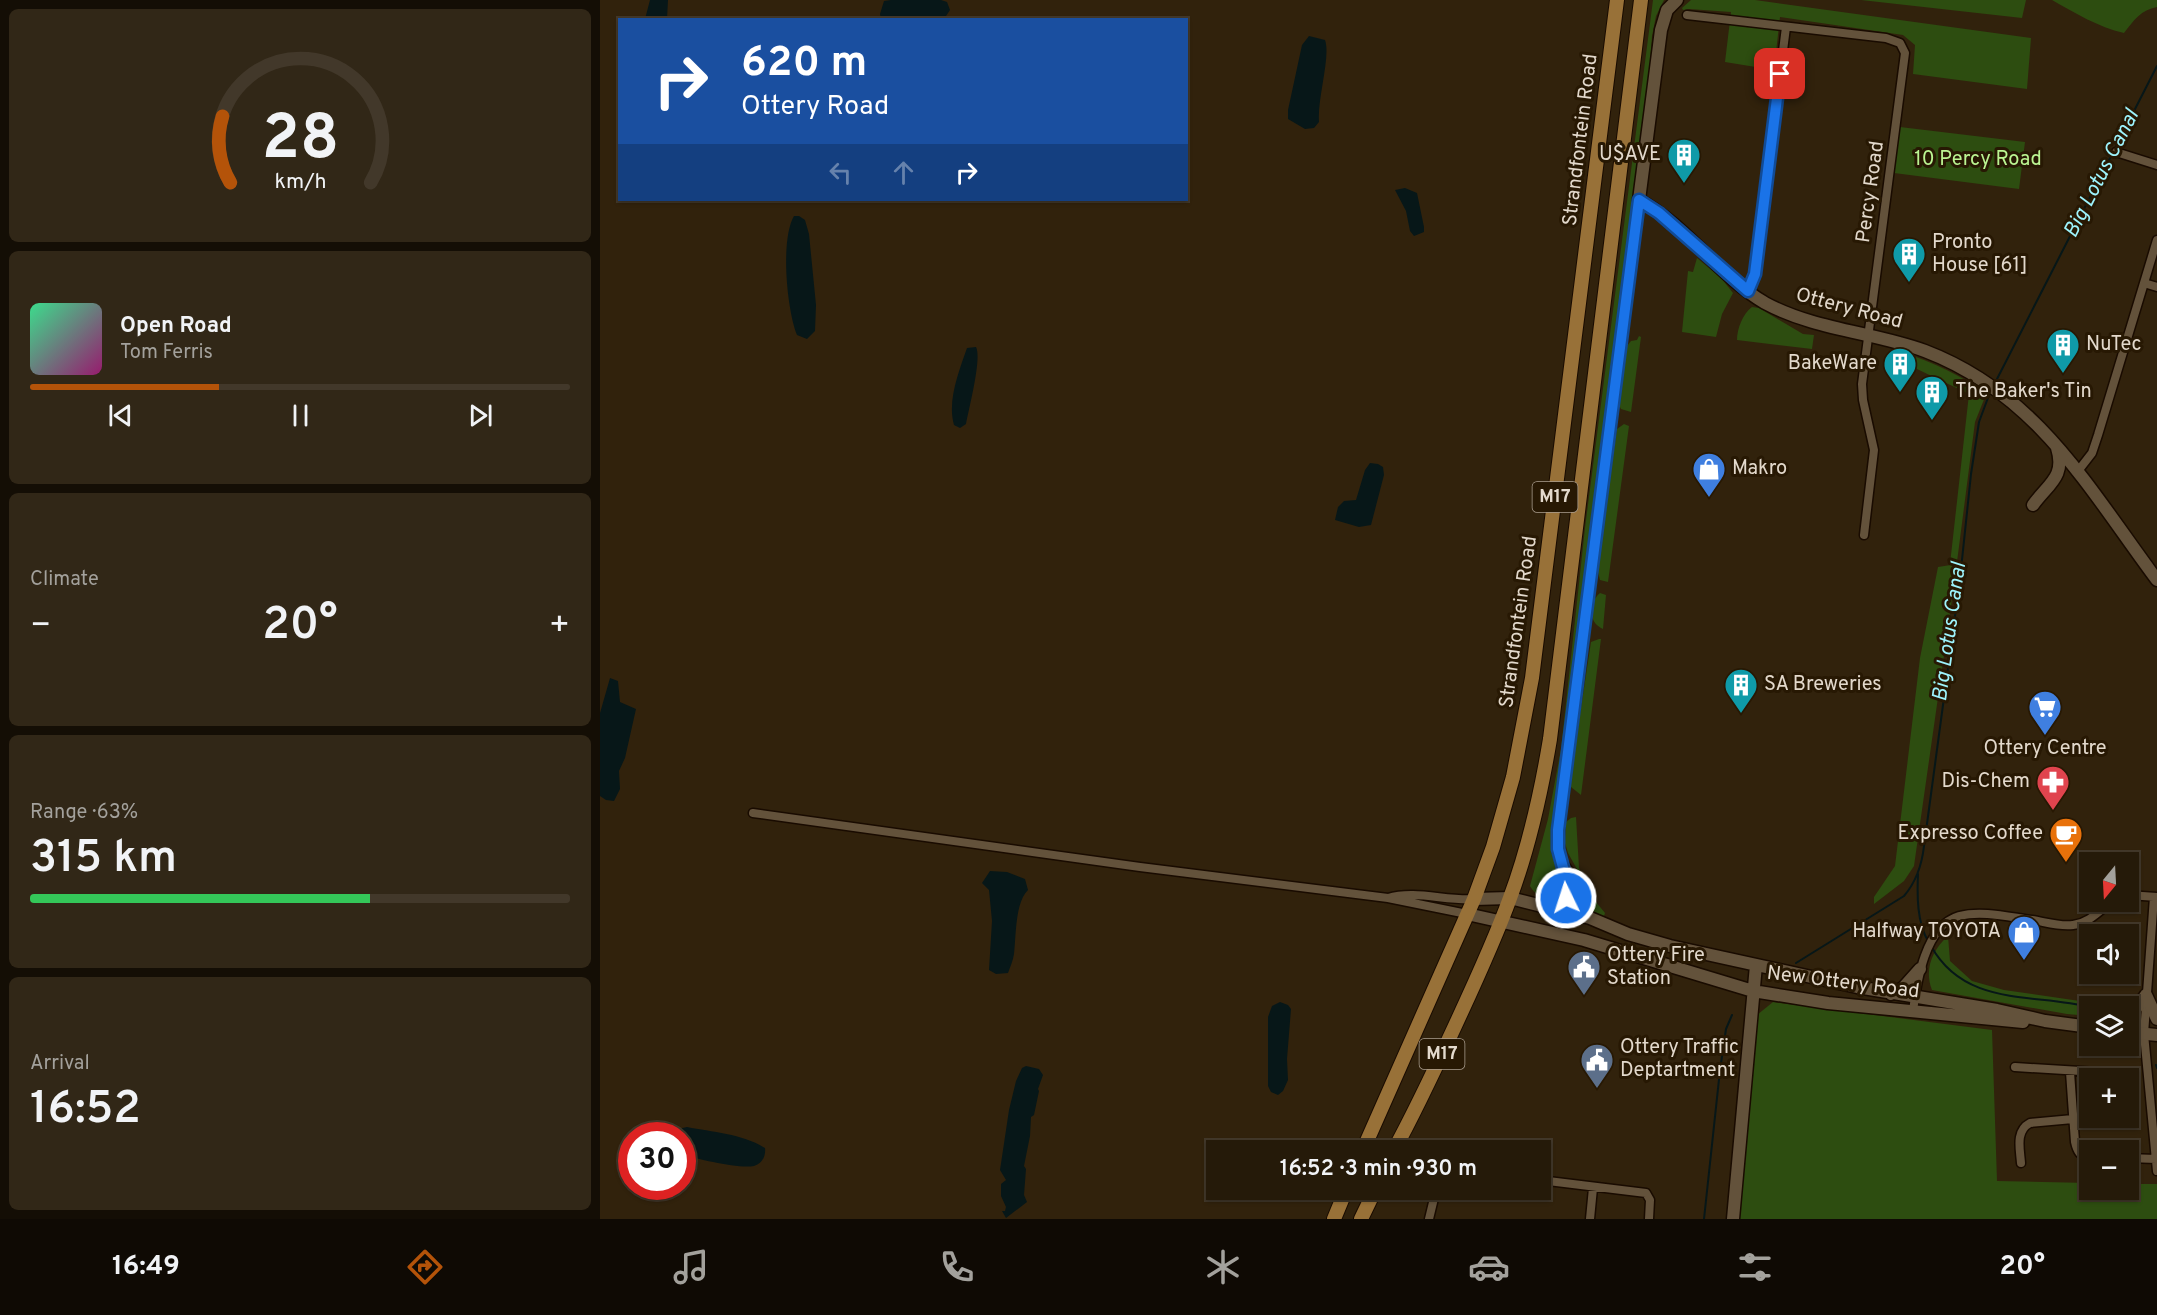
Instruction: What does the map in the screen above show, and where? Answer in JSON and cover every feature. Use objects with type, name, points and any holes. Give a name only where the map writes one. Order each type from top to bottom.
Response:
[{"type":"main road","name":"Strandfontein Road","points":[[1367,1140],[1474,899],[1508,797],[1532,678],[1617,0]]},
{"type":"main road","name":"M17","points":[[1399,1140],[1484,964],[1510,898],[1534,818],[1550,739],[1641,0]]},
{"type":"main road","points":[[1639,200],[1661,30],[1667,10],[1677,0]]},
{"type":"main road","name":"Ottery Road","points":[[1639,200],[1659,213],[1748,291],[1763,301],[1799,318],[1912,346],[1963,369],[1991,386],[2028,415],[2055,444],[2078,471],[2157,580]]},
{"type":"main road","points":[[2033,505],[2058,472],[2061,461],[2055,444]]},
{"type":"main road","name":"New Ottery Road","points":[[1474,899],[1510,898],[1590,918],[1646,940],[1891,994],[1914,1004]]},
{"type":"main road","name":"New Ottery Road","points":[[1467,914],[1584,940],[1753,992],[1816,1002],[1914,1004],[1997,1010],[2045,1021],[2079,1026]]},
{"type":"main road","points":[[1733,1219],[1756,965]]},
{"type":"main road","points":[[1891,994],[1902,989],[1920,969]]},
{"type":"main road","points":[[2139,1005],[2146,995],[2157,1019]]},
{"type":"main road","points":[[2139,1033],[2157,1035]]},
{"type":"main road","points":[[1334,1219],[1343,1200]]},
{"type":"main road","points":[[1361,1219],[1370,1200]]},
{"type":"street","points":[[1687,15],[1786,27],[1755,274],[1748,291]]},
{"type":"street","name":"Percy Road","points":[[1786,27],[1886,38],[1900,43],[1905,53],[1862,393],[1874,450],[1864,535]]},
{"type":"street","points":[[2116,152],[2157,165]]},
{"type":"street","points":[[1557,910],[1563,904],[1568,892],[1558,840],[1560,819],[1639,200]]},
{"type":"street","points":[[2078,471],[2092,453],[2157,240]]},
{"type":"street","points":[[2144,283],[2157,287]]},
{"type":"street","points":[[753,813],[1151,869],[1388,898],[1467,914]]},
{"type":"street","points":[[1563,862],[1572,874],[1584,910],[1590,918]]},
{"type":"street","points":[[1388,898],[1400,895],[1474,899]]},
{"type":"street","points":[[2139,896],[2156,897],[2144,1034],[2157,1171]]},
{"type":"street","points":[[1914,1004],[1920,969],[1927,952],[1943,926],[1957,917],[1981,914],[2069,926],[2090,919],[2099,912]]},
{"type":"street","points":[[2015,1067],[2079,1072]]},
{"type":"street","points":[[2070,1072],[2075,1142],[2079,1153]]},
{"type":"street","points":[[2021,1163],[2020,1135],[2024,1127],[2030,1123],[2073,1119]]},
{"type":"street","points":[[2139,1158],[2156,1159]]},
{"type":"street","points":[[1551,1182],[1646,1193],[1650,1200],[1649,1219]]},
{"type":"street","points":[[1590,1219],[1593,1188]]},
{"type":"street","points":[[1429,1219],[1434,1200]]},
{"type":"green space","points":[[1653,0],[1664,0],[1656,16],[1652,36],[1649,78],[1619,324],[1551,852],[1562,882],[1558,883],[1558,896],[1547,898],[1535,893],[1530,886],[1548,819],[1561,749],[1585,528]]},
{"type":"green space","points":[[1691,0],[1755,0],[2031,38],[2027,89],[1913,74],[1915,45],[1903,35],[1780,17],[1774,70],[1725,62],[1731,12],[1683,10],[1682,8]]},
{"type":"green space","points":[[1861,0],[2026,0],[2022,18]]},
{"type":"green space","points":[[2052,0],[2157,0],[2157,7],[2142,13],[2124,33],[2078,15]]},
{"type":"green space","name":"10 Percy Road","points":[[1900,127],[2025,142],[2019,189],[1894,173]]},
{"type":"green space","points":[[1697,258],[1722,279],[1733,293],[1722,314],[1716,337],[1682,332],[1688,271],[1693,272]]},
{"type":"green space","points":[[1752,307],[1759,308],[1803,334],[1814,335],[1812,349],[1737,340],[1741,322]]},
{"type":"green space","points":[[1639,336],[1641,337],[1631,412],[1621,409],[1618,403],[1627,346]]},
{"type":"green space","points":[[1893,351],[1930,362],[1987,392],[1975,422],[1957,562],[1950,564],[1969,394],[1892,357]]},
{"type":"green space","points":[[1624,424],[1629,426],[1608,582],[1600,580],[1597,568],[1617,429]]},
{"type":"green space","points":[[1957,564],[1914,866],[1904,881],[1874,904],[1874,897],[1895,866],[1920,658],[1938,567]]},
{"type":"green space","points":[[1600,593],[1606,595],[1603,629],[1592,618],[1591,612],[1593,602]]},
{"type":"green space","points":[[1601,639],[1581,795],[1571,787],[1570,780],[1591,642]]},
{"type":"green space","points":[[1576,817],[1579,868],[1591,896],[1605,913],[1604,916],[1592,911],[1587,902],[1578,871],[1565,843],[1566,822]]},
{"type":"green space","points":[[1948,936],[1950,961],[1972,981],[2004,990],[2079,1001],[2079,1015],[1932,990],[1929,968],[1942,942]]},
{"type":"green space","points":[[1773,1002],[1992,1030],[1997,1181],[2079,1183],[2079,1200],[2139,1200],[2139,1184],[2157,1184],[2157,1219],[1739,1219],[1757,1015]]},
{"type":"shaded area","points":[[650,0],[668,0],[667,18],[645,18]]},
{"type":"shaded area","points":[[941,0],[947,2],[950,10],[945,18],[881,18],[884,1]]},
{"type":"shaded area","points":[[1309,36],[1325,40],[1326,56],[1319,122],[1314,128],[1305,129],[1288,119],[1288,110],[1302,45]]},
{"type":"shaded area","points":[[1405,188],[1417,193],[1424,227],[1424,232],[1414,236],[1410,231],[1406,211],[1395,190]]},
{"type":"shaded area","points":[[794,216],[805,220],[809,234],[816,305],[815,331],[807,339],[797,335],[793,324],[786,275],[787,241]]},
{"type":"shaded area","points":[[976,347],[977,361],[972,396],[966,424],[960,428],[954,425],[952,416],[953,396],[967,348]]},
{"type":"shaded area","points":[[1370,463],[1383,467],[1384,475],[1371,525],[1359,527],[1335,520],[1338,507],[1344,501],[1356,500],[1365,470]]},
{"type":"shaded area","points":[[610,678],[618,681],[620,702],[636,709],[625,758],[619,771],[620,789],[614,801],[600,796],[600,713]]},
{"type":"shaded area","points":[[990,871],[1007,872],[1025,879],[1028,890],[1018,911],[1014,954],[1008,973],[996,974],[989,970],[992,921],[989,890],[982,883]]},
{"type":"shaded area","points":[[1280,1002],[1291,1009],[1287,1059],[1288,1080],[1283,1091],[1278,1095],[1271,1092],[1268,1086],[1268,1017],[1272,1006]]},
{"type":"shaded area","points":[[1026,1066],[1039,1069],[1043,1075],[1038,1089],[1034,1115],[1031,1117],[1024,1166],[1026,1169],[1024,1195],[1027,1202],[1006,1218],[1002,1211],[1005,1211],[1006,1207],[1001,1196],[1001,1184],[1006,1180],[1000,1170],[1016,1081],[1022,1068]]},
{"type":"shaded area","points":[[696,1129],[727,1134],[765,1148],[761,1162],[754,1166],[719,1163],[696,1158]]},
{"type":"waterway","name":"Big Lotus Canal","points":[[1997,379],[2157,66]]},
{"type":"waterway","name":"Big Lotus Canal","points":[[1796,963],[1904,896],[1912,885],[1920,866],[1960,579],[1971,474],[1979,422],[1989,395]]},
{"type":"waterway","points":[[1918,874],[1920,917],[1928,941]]},
{"type":"waterway","points":[[1931,946],[1945,966],[1962,979],[1981,988],[2023,998],[2079,1005]]},
{"type":"waterway","points":[[1704,1219],[1720,1070],[1726,1029],[1732,1015]]},
{"type":"place","name":"U$AVE","points":[[1684,184]]},
{"type":"place","name":"Pronto House [61]","points":[[1909,283]]},
{"type":"place","name":"NuTec","points":[[2063,374]]},
{"type":"place","name":"BakeWare","points":[[1900,393]]},
{"type":"place","name":"The Baker's Tin","points":[[1932,421]]},
{"type":"place","name":"Makro","points":[[1709,498]]},
{"type":"place","name":"SA Breweries","points":[[1741,714]]},
{"type":"place","name":"Ottery Centre","points":[[2045,736]]},
{"type":"place","name":"Dis-Chem","points":[[2053,811]]},
{"type":"place","name":"Expresso Coffee","points":[[2066,863]]},
{"type":"place","name":"Halfway TOYOTA","points":[[2024,961]]},
{"type":"place","name":"Ottery Fire Station","points":[[1584,996]]},
{"type":"place","name":"Ottery Traffic Deptartment","points":[[1597,1089]]},
{"type":"route","points":[[1566,898],[1568,886],[1558,849],[1558,830],[1639,200],[1659,213],[1748,291],[1755,274],[1780,74]]}]
